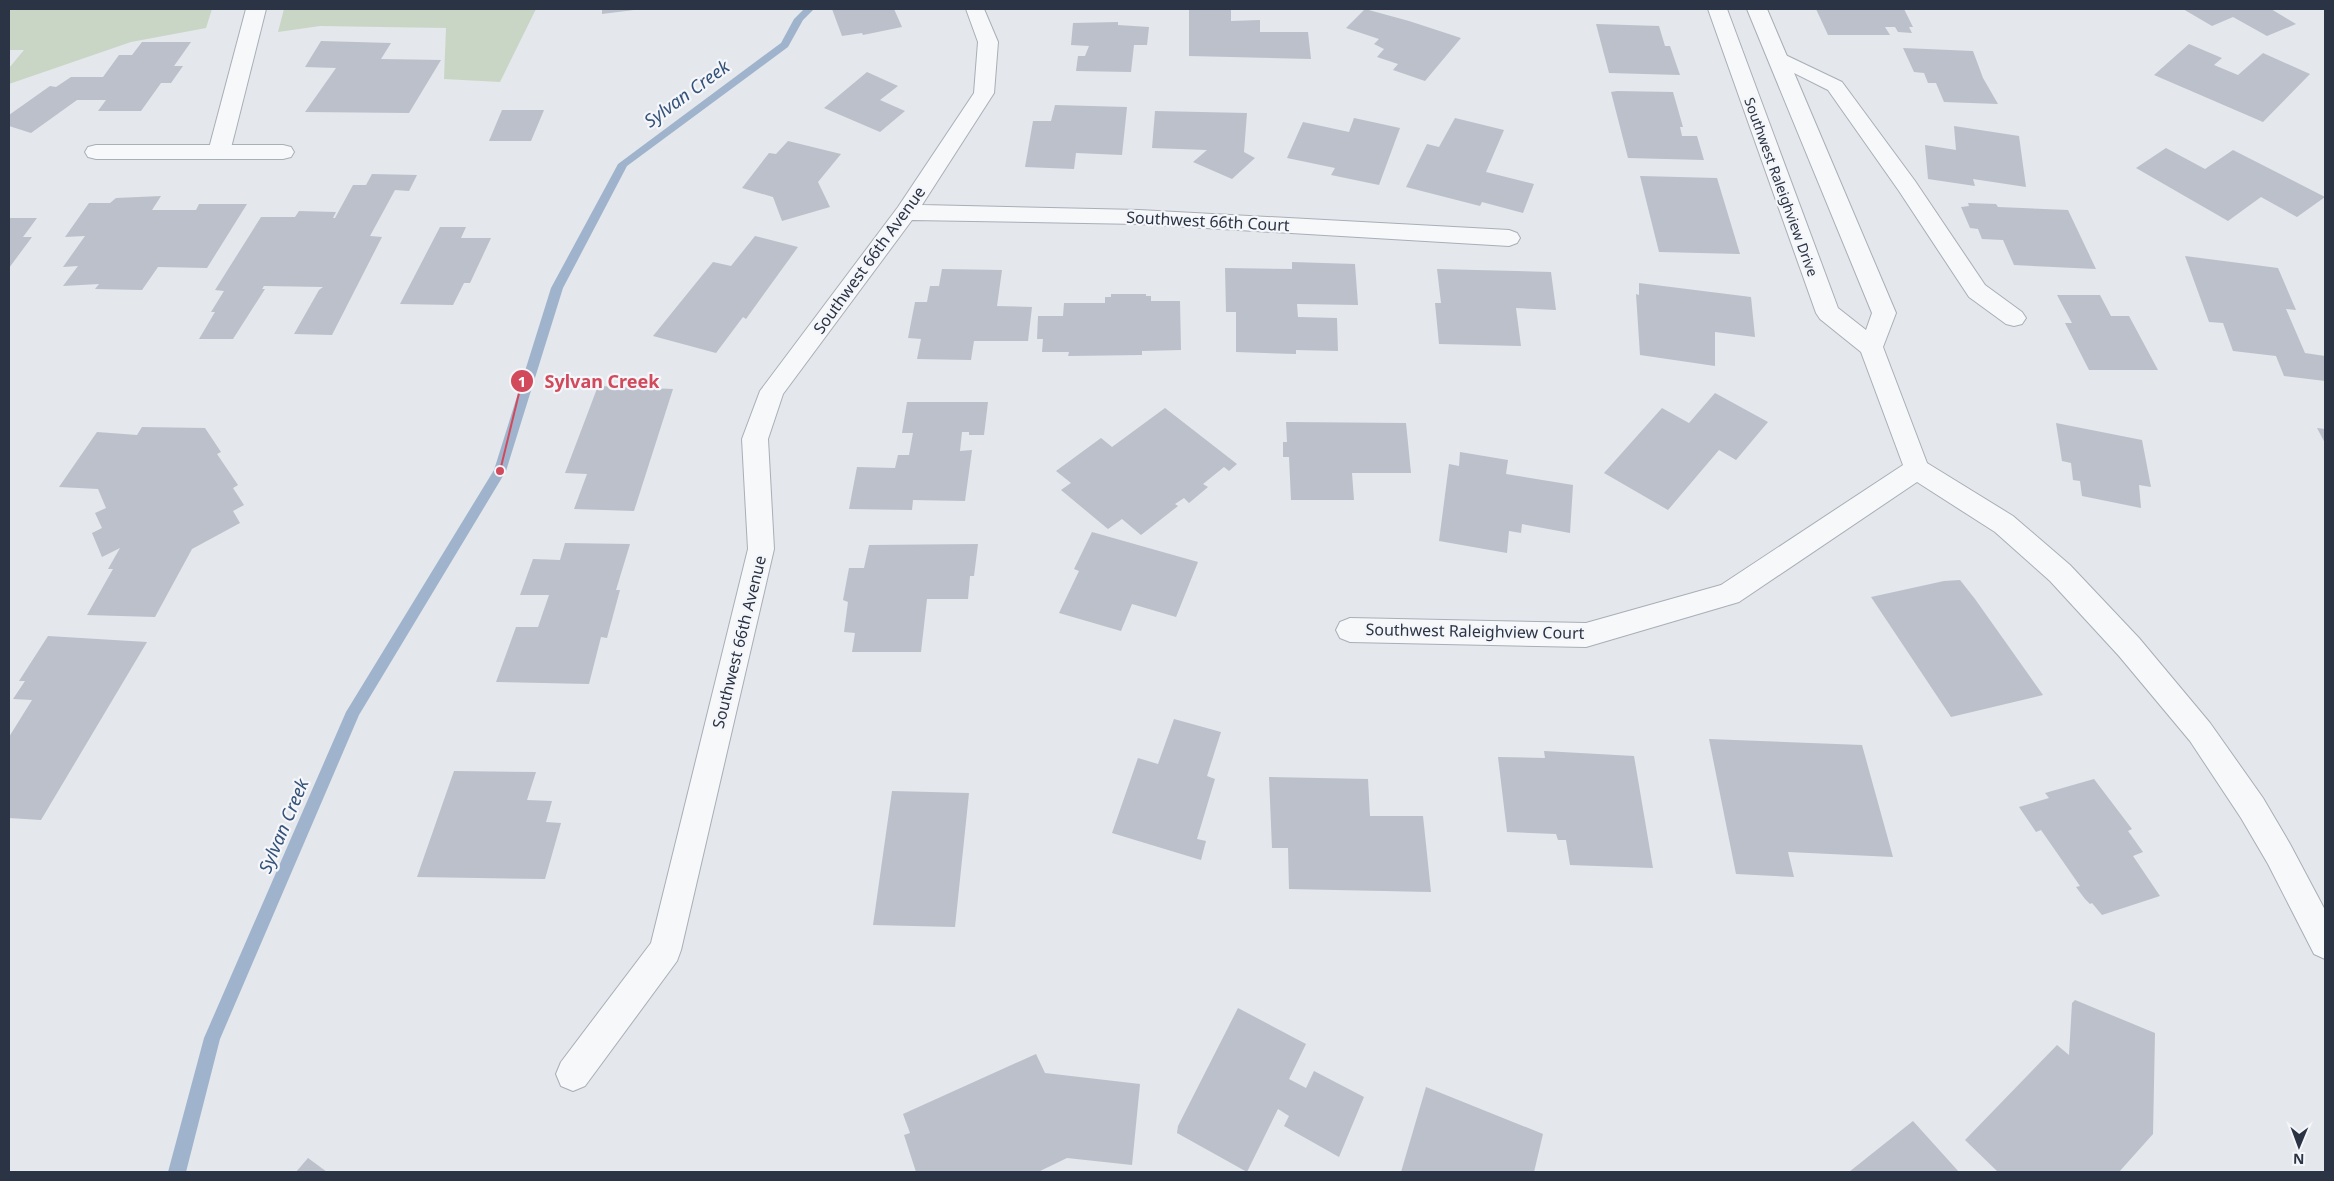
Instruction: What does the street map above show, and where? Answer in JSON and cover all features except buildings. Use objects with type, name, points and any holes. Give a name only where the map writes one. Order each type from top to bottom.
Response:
[{"type":"street","points":[[219,152],[256,9]]},
{"type":"street","name":"Southwest 66th Avenue","points":[[574,1074],[665,950],[762,549],[755,439],[772,391],[906,212],[984,94],[988,42],[975,9]]},
{"type":"street","name":"Southwest Raleighview Drive","points":[[1716,9],[1828,313],[1871,347]]},
{"type":"street","points":[[1757,9],[1884,313],[1871,347],[1917,469],[2004,524],[2060,574],[2129,647],[2200,732],[2252,808],[2279,854],[2325,943]]},
{"type":"street","points":[[1777,57],[1835,86],[1907,186],[1977,291],[2014,318]]},
{"type":"street","points":[[96,152],[283,152]]},
{"type":"street","name":"Southwest 66th Court","points":[[906,212],[1139,217],[1509,238]]},
{"type":"street","name":"Southwest Raleighview Court","points":[[1350,630],[1586,635],[1730,594],[1917,469]]},
{"type":"green space","points":[[9,9],[212,9],[206,28],[131,42],[9,84],[9,68],[24,50],[9,50]]},
{"type":"green space","points":[[284,9],[536,9],[500,82],[444,79],[446,28],[320,26],[278,32]]},
{"type":"waterway","name":"Sylvan Creek","points":[[177,1172],[212,1038],[353,712],[500,471],[557,288],[623,164],[785,45],[799,19],[809,9]]},
{"type":"place","name":"Sylvan Creek","points":[[500,471]]}]
